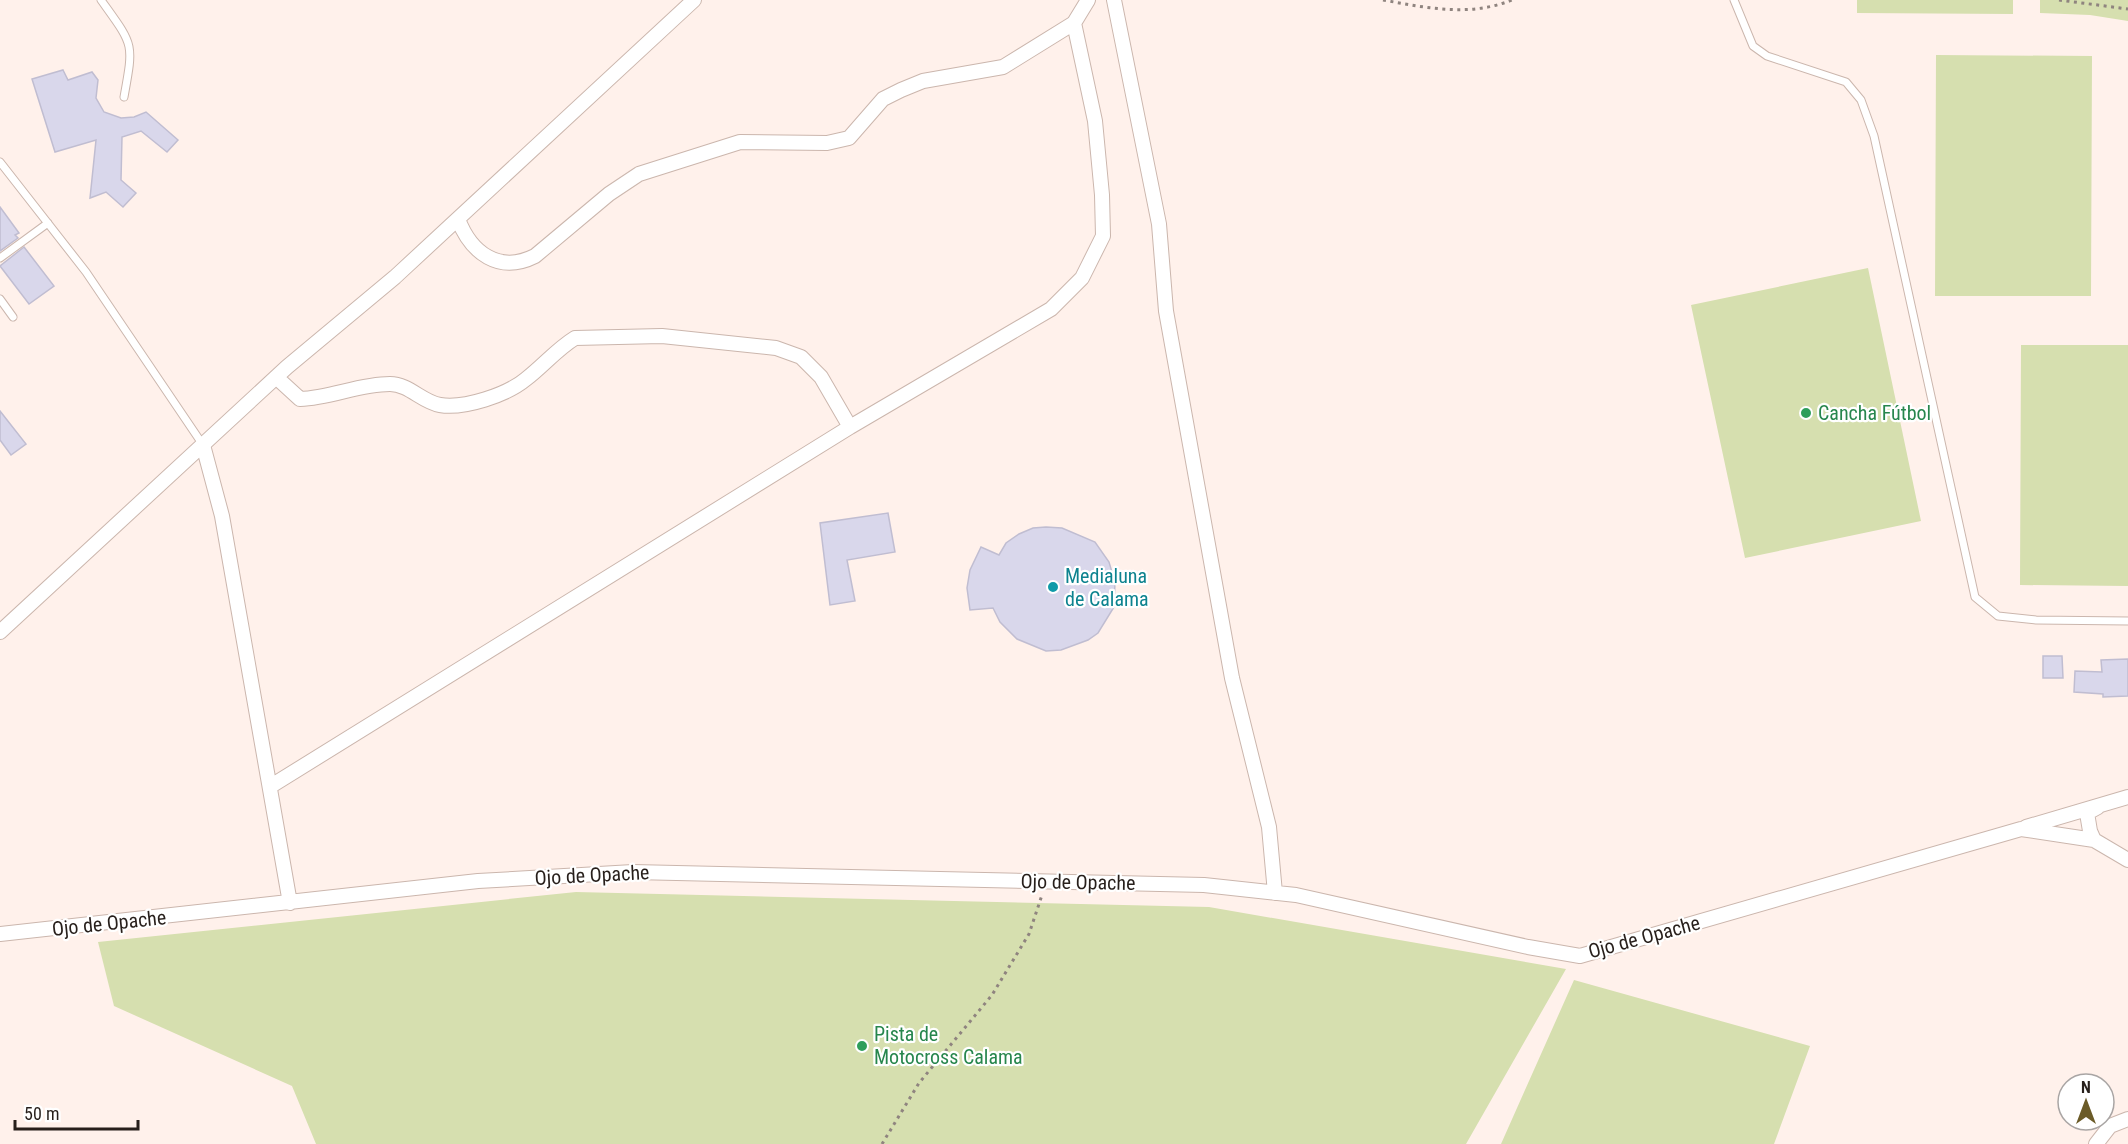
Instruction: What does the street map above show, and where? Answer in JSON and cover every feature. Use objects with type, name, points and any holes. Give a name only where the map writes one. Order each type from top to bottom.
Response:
[{"type":"street","points":[[0,632],[276,377],[395,277],[694,0]]},
{"type":"street","points":[[458,219],[474,248],[495,261],[522,262],[535,256],[609,194],[639,174],[740,142],[827,143],[849,138],[883,99],[923,81],[1003,68],[1074,23],[1088,0]]},
{"type":"street","points":[[1114,0],[1159,224],[1166,311],[1232,678],[1269,827],[1275,893]]},
{"type":"street","points":[[271,786],[850,427],[1051,309],[1082,278],[1103,236],[1102,195],[1095,121],[1074,23]]},
{"type":"street","points":[[276,377],[300,399],[322,399],[369,384],[393,384],[432,403],[460,406],[491,397],[523,381],[563,345],[575,338],[662,336],[776,348],[801,357],[821,377],[850,427]]},
{"type":"street","points":[[203,445],[222,516],[291,903]]},
{"type":"street","points":[[2021,829],[2128,797]]},
{"type":"street","points":[[2094,840],[2090,831],[2088,813],[2099,805]]},
{"type":"street","name":"Ojo de Opache","points":[[0,934],[478,881],[633,872],[1204,885],[1275,893],[1580,956],[2021,829],[2094,840],[2128,860]]},
{"type":"street","points":[[2096,1144],[2110,1126],[2128,1119]]},
{"type":"lane","points":[[101,0],[126,35],[132,52],[124,97]]},
{"type":"lane","points":[[1734,0],[1753,46],[1767,56],[1846,82],[1861,100],[1874,136],[1975,597],[1998,616],[2036,620],[2128,621]]},
{"type":"lane","points":[[0,162],[106,300],[203,445]]},
{"type":"lane","points":[[0,177],[7,171]]},
{"type":"lane","points":[[0,258],[48,223]]},
{"type":"lane","points":[[0,299],[13,317]]},
{"type":"path","points":[[1383,0],[1429,8],[1471,10],[1493,8],[1512,0]]},
{"type":"path","points":[[2059,0],[2094,2],[2128,9]]},
{"type":"path","points":[[882,1144],[919,1083],[992,995],[1029,934],[1042,900],[1044,881]]},
{"type":"green space","points":[[1857,0],[2013,0],[2013,14],[1857,13]]},
{"type":"green space","points":[[2040,0],[2128,0],[2128,21],[2090,15],[2040,13]]},
{"type":"green space","points":[[1936,55],[2092,56],[2091,296],[1935,296]]},
{"type":"green space","name":"Cancha Fútbol","points":[[1868,268],[1921,521],[1745,558],[1691,305]]},
{"type":"green space","points":[[2021,345],[2128,345],[2128,586],[2020,585]]},
{"type":"green space","name":"Pista de Motocross Calama","points":[[576,892],[1209,907],[1566,969],[1466,1144],[316,1144],[292,1086],[114,1006],[98,942]]},
{"type":"green space","points":[[1574,980],[1810,1046],[1774,1144],[1501,1144]]},
{"type":"building","points":[[63,70],[68,80],[92,72],[98,80],[96,98],[104,112],[121,118],[134,117],[146,112],[178,140],[167,152],[141,131],[122,137],[121,180],[136,193],[123,207],[106,192],[90,198],[96,140],[55,152],[32,79]]},
{"type":"building","points":[[0,207],[19,233],[15,235],[18,238],[0,251]]},
{"type":"building","points":[[24,247],[54,286],[29,304],[0,266]]},
{"type":"building","points":[[0,411],[26,444],[11,455],[0,440]]},
{"type":"building","points":[[888,513],[895,552],[847,560],[855,601],[830,605],[820,523]]},
{"type":"building","name":"Medialuna de Calama","points":[[1033,528],[1062,528],[1095,542],[1109,562],[1115,582],[1114,607],[1098,633],[1088,640],[1061,650],[1046,651],[1017,639],[1000,622],[993,608],[970,610],[967,588],[970,570],[981,547],[999,555],[1006,543],[1019,534]]},
{"type":"building","points":[[2043,656],[2062,656],[2063,678],[2043,678]]},
{"type":"building","points":[[2128,659],[2128,696],[2103,697],[2103,694],[2074,692],[2075,671],[2102,672],[2101,660]]},
{"type":"place","name":"Cancha Fútbol","points":[[1806,413]]},
{"type":"place","name":"Medialuna de Calama","points":[[1053,587]]},
{"type":"place","name":"Pista de Motocross Calama","points":[[862,1046]]}]
